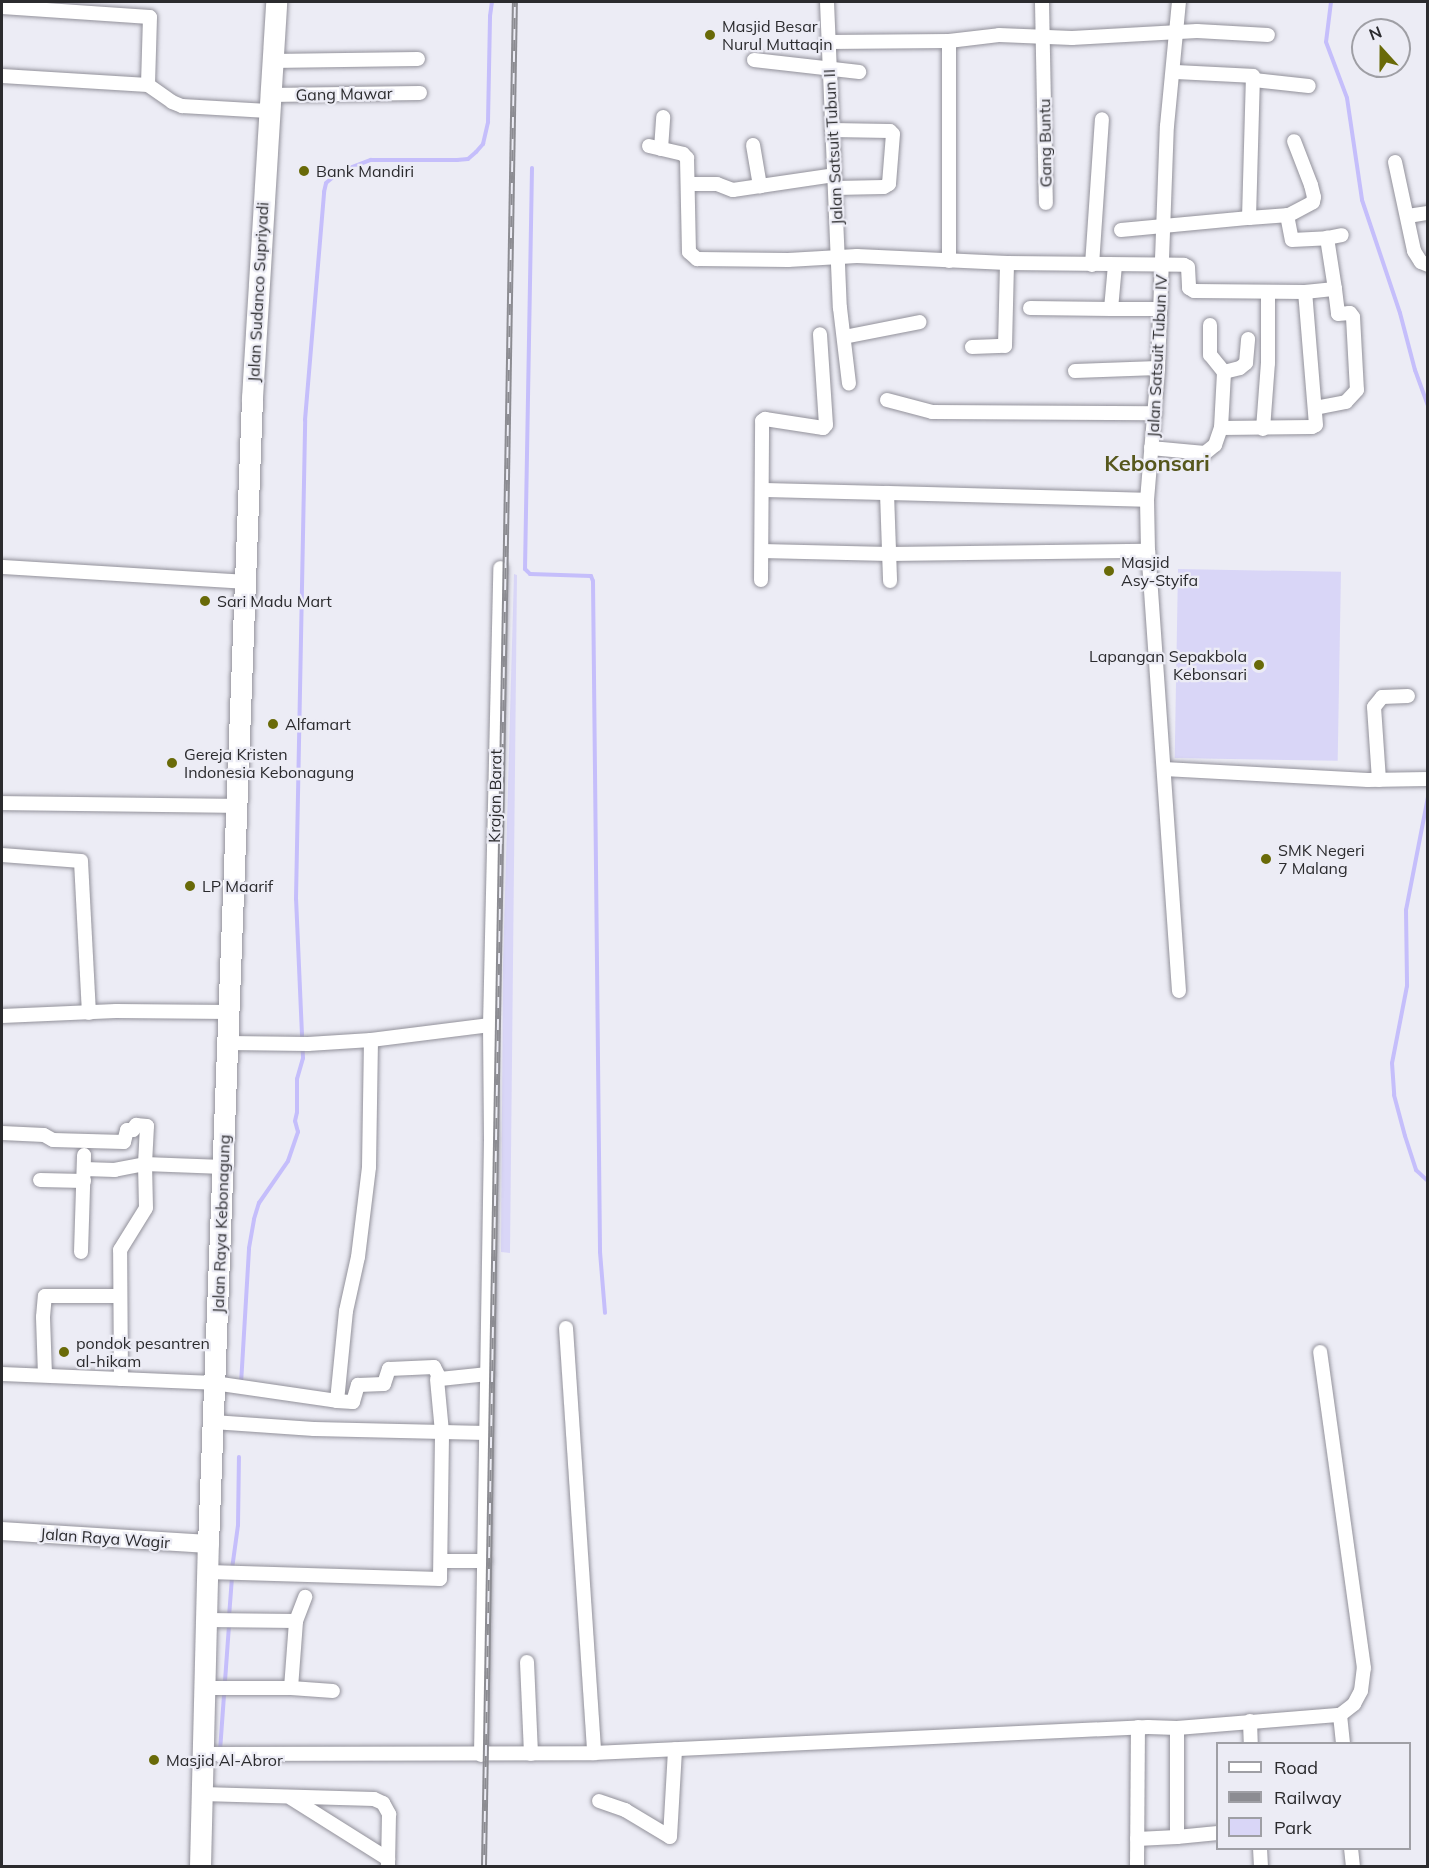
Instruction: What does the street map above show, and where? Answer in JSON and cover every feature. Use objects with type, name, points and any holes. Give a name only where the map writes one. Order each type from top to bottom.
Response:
[{"type":"highway","points":[[275,9],[290,2]]},
{"type":"highway","name":"Jalan Sudanco Supriyadi","points":[[245,582],[256,302],[275,9]]},
{"type":"highway","name":"Jalan Raya Kebonagung","points":[[200,1866],[202,1754],[213,1688],[217,1572],[208,1544],[245,582]]},
{"type":"main road","name":"Jalan Raya Wagir","points":[[2,1531],[208,1544]]},
{"type":"street","name":"Jalan Satsuit Tubun II","points":[[827,2],[838,257],[849,383]]},
{"type":"street","name":"Gang Buntu","points":[[1042,2],[1046,202]]},
{"type":"street","name":"Jalan Satsuit Tubun IV","points":[[1179,2],[1178,33],[1167,126],[1158,368],[1147,500],[1148,551],[1179,991]]},
{"type":"street","points":[[2,7],[150,17],[148,85],[2,76]]},
{"type":"street","points":[[827,42],[949,41],[999,35],[1072,38],[1178,33],[1268,35]]},
{"type":"street","points":[[949,41],[949,261]]},
{"type":"street","name":"Gang Mawar","points":[[271,61],[418,59]]},
{"type":"street","points":[[754,60],[859,72]]},
{"type":"street","points":[[1173,72],[1249,74],[1254,80],[1249,218]]},
{"type":"street","points":[[1254,80],[1309,86]]},
{"type":"street","name":"Gang Mawar","points":[[148,85],[172,102],[183,105],[268,103],[420,93]]},
{"type":"street","points":[[663,117],[655,147],[683,154],[687,158],[689,252],[694,258],[788,260],[838,257],[1188,266],[1192,291],[1305,292],[1335,289]]},
{"type":"street","points":[[1092,265],[1102,120]]},
{"type":"street","points":[[688,184],[717,184],[734,190],[760,186],[834,182],[888,186],[893,136],[890,131],[832,130]]},
{"type":"street","points":[[1121,230],[1287,215],[1309,205],[1314,197],[1294,141]]},
{"type":"street","points":[[753,145],[760,186]]},
{"type":"street","points":[[1395,162],[1414,250],[1420,262],[1428,265]]},
{"type":"street","points":[[1408,216],[1428,213]]},
{"type":"street","points":[[1287,215],[1292,240],[1342,236]]},
{"type":"street","points":[[1316,408],[1346,402],[1355,395],[1357,390],[1353,317],[1350,313],[1338,314],[1327,238]]},
{"type":"street","points":[[972,347],[1005,346],[1007,263]]},
{"type":"street","points":[[1111,309],[1115,265]]},
{"type":"street","points":[[1263,429],[1268,363],[1268,292]]},
{"type":"street","points":[[1221,428],[1263,429],[1315,426],[1316,408],[1305,292]]},
{"type":"street","points":[[1030,308],[1160,309]]},
{"type":"street","points":[[844,336],[920,322]]},
{"type":"street","points":[[1151,448],[1205,453],[1215,445],[1221,428],[1224,372],[1210,355],[1210,325]]},
{"type":"street","points":[[761,579],[763,420],[823,428],[826,425],[820,334]]},
{"type":"street","points":[[1224,372],[1240,368],[1246,363],[1248,339]]},
{"type":"street","points":[[1075,371],[1158,368]]},
{"type":"street","points":[[886,400],[932,412],[1155,413]]},
{"type":"street","points":[[762,490],[1147,500]]},
{"type":"street","points":[[887,493],[890,581]]},
{"type":"street","points":[[762,551],[889,554],[1148,551]]},
{"type":"street","points":[[2,567],[245,582]]},
{"type":"street","name":"Krajan Barat","points":[[481,1755],[491,1140],[490,1025],[500,568]]},
{"type":"street","points":[[1379,780],[1374,707],[1382,697],[1408,696]]},
{"type":"street","points":[[1164,769],[1379,780],[1421,779]]},
{"type":"street","points":[[2,803],[238,806]]},
{"type":"street","points":[[2,855],[81,861],[89,1013]]},
{"type":"street","points":[[2,1016],[230,1012]]},
{"type":"street","points":[[229,1043],[301,1044],[371,1040],[490,1025]]},
{"type":"street","points":[[337,1401],[346,1311],[358,1257],[369,1167],[371,1040]]},
{"type":"street","points":[[2,1133],[44,1135],[53,1140],[124,1142],[127,1130],[133,1130],[136,1125],[147,1125],[145,1164],[147,1204],[120,1250],[118,1296],[121,1379]]},
{"type":"street","points":[[40,1180],[84,1168],[115,1170],[145,1164],[223,1167]]},
{"type":"street","points":[[81,1252],[84,1168]]},
{"type":"street","points":[[45,1375],[43,1317],[45,1296],[118,1296]]},
{"type":"street","points":[[566,1328],[594,1753]]},
{"type":"street","points":[[202,1754],[481,1755],[749,1748],[1137,1727],[1177,1728],[1340,1715],[1354,1704],[1361,1691],[1364,1668],[1320,1352]]},
{"type":"street","points":[[2,1374],[214,1383],[353,1402],[358,1385],[384,1384],[389,1369],[434,1367],[438,1379],[441,1432],[440,1579],[217,1572]]},
{"type":"street","points":[[438,1379],[488,1374]]},
{"type":"street","points":[[213,1422],[486,1433]]},
{"type":"street","points":[[441,1561],[485,1561]]},
{"type":"street","points":[[291,1688],[296,1621],[305,1597]]},
{"type":"street","points":[[214,1620],[296,1621]]},
{"type":"street","points":[[527,1662],[531,1754]]},
{"type":"street","points":[[213,1688],[291,1688],[333,1691]]},
{"type":"street","points":[[1340,1715],[1343,1742]]},
{"type":"street","points":[[1250,1721],[1251,1742]]},
{"type":"street","points":[[1137,1727],[1137,1866]]},
{"type":"street","points":[[1177,1728],[1177,1837]]},
{"type":"street","points":[[598,1800],[625,1810],[670,1837],[675,1749]]},
{"type":"street","points":[[202,1794],[374,1800],[383,1803],[389,1815],[388,1863]]},
{"type":"street","points":[[289,1797],[388,1863]]},
{"type":"street","points":[[1137,1839],[1216,1833]]},
{"type":"street","points":[[1260,1850],[1261,1866]]},
{"type":"street","points":[[1351,1850],[1353,1866]]},
{"type":"green space","name":"Lapangan Sepakbola Kebonsari","points":[[1178,569],[1341,572],[1338,761],[1175,758]]},
{"type":"green space","points":[[514,574],[517,575],[510,1253],[501,1252],[503,965]]},
{"type":"waterway","points":[[241,1384],[249,1248],[254,1219],[259,1203],[288,1161],[298,1132],[295,1121],[297,1079],[303,1058],[296,899],[305,420],[324,192],[326,183],[339,172],[371,160],[457,160],[468,159],[476,152],[483,144],[488,122],[492,2]]},
{"type":"waterway","points":[[1331,2],[1326,42],[1347,98],[1362,200],[1428,405]]},
{"type":"waterway","points":[[532,168],[525,569],[530,574],[591,576],[593,581],[600,1252],[605,1313]]},
{"type":"waterway","points":[[1428,797],[1406,910],[1407,986],[1392,1063],[1394,1095],[1405,1136],[1416,1170],[1428,1181]]},
{"type":"waterway","points":[[232,1569],[238,1525],[239,1457]]},
{"type":"waterway","points":[[229,1617],[232,1577]]},
{"type":"waterway","points":[[220,1751],[229,1625]]},
{"type":"railway","points":[[484,1866],[515,2]]},
{"type":"place","name":"Masjid Besar Nurul Muttaqin","points":[[710,35]]},
{"type":"place","name":"Bank Mandiri","points":[[304,171]]},
{"type":"place","name":"Masjid Asy-Styifa","points":[[1109,571]]},
{"type":"place","name":"Sari Madu Mart","points":[[205,601]]},
{"type":"place","name":"Lapangan Sepakbola Kebonsari","points":[[1259,665]]},
{"type":"place","name":"Alfamart","points":[[273,724]]},
{"type":"place","name":"Gereja Kristen Indonesia Kebonagung","points":[[172,763]]},
{"type":"place","name":"SMK Negeri 7 Malang","points":[[1266,859]]},
{"type":"place","name":"LP Maarif","points":[[190,886]]},
{"type":"place","name":"pondok pesantren al-hikam","points":[[64,1352]]},
{"type":"place","name":"Masjid Al-Abror","points":[[154,1760]]},
{"type":"district","name":"Kebonsari","points":[[1157,464]]}]
